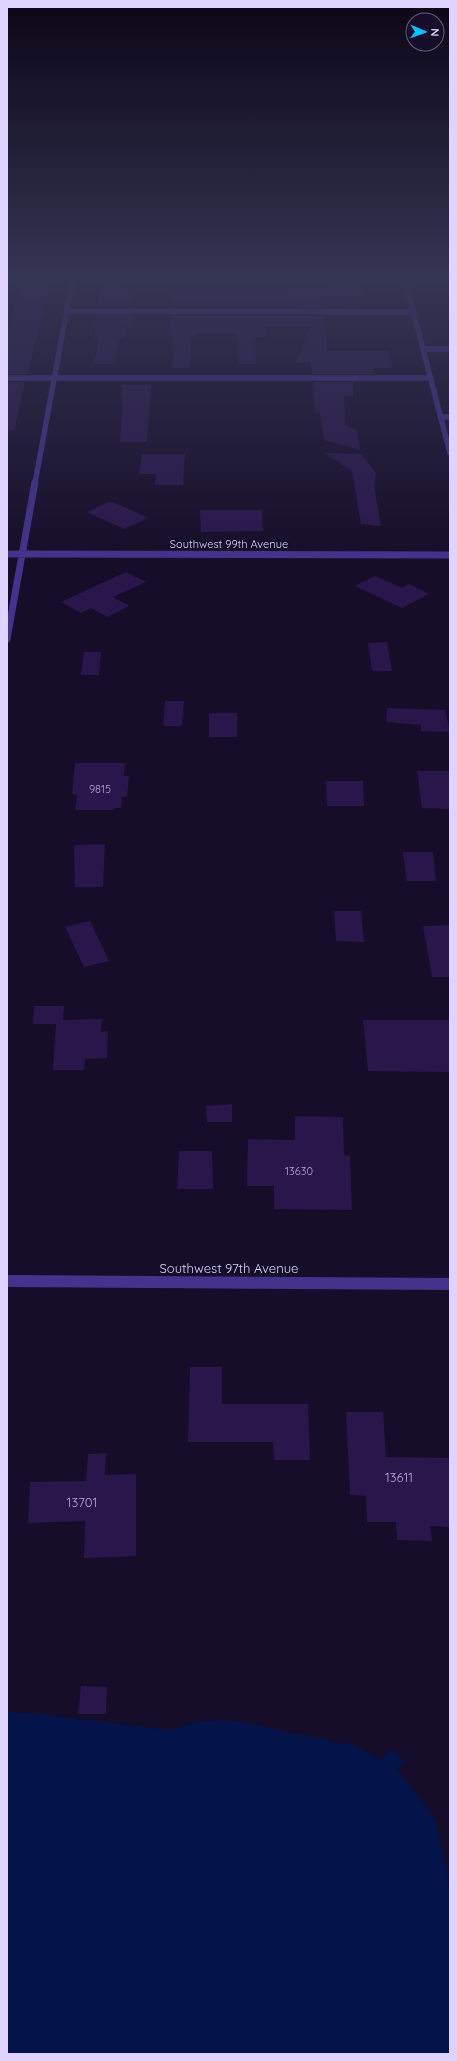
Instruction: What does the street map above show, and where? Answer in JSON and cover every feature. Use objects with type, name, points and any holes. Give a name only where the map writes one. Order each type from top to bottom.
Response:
[{"type":"street","points":[[7,639],[56,372]]},
{"type":"street","points":[[429,372],[450,454]]},
{"type":"street","points":[[7,378],[430,378]]},
{"type":"street","points":[[441,417],[450,417]]},
{"type":"street","name":"Southwest 99th Avenue","points":[[7,554],[450,555]]},
{"type":"street","name":"Southwest 97th Avenue","points":[[7,1281],[450,1284]]},
{"type":"shaded area","points":[[7,1712],[32,1713],[169,1730],[202,1721],[230,1720],[356,1746],[380,1760],[394,1749],[405,1762],[397,1769],[432,1814],[437,1825],[447,1871],[450,1899],[450,2054],[7,2054]]},
{"type":"building","points":[[7,372],[28,372],[28,374],[7,374]]},
{"type":"building","points":[[312,372],[374,372],[374,374],[312,374]]},
{"type":"building","points":[[7,382],[25,382],[14,431],[7,430]]},
{"type":"building","points":[[313,382],[353,382],[353,396],[344,396],[345,424],[357,431],[360,450],[324,440],[320,412],[315,415]]},
{"type":"building","points":[[122,385],[151,385],[147,442],[120,442]]},
{"type":"building","points":[[325,453],[361,454],[376,473],[374,485],[381,526],[361,524],[352,471]]},
{"type":"building","points":[[142,454],[185,454],[183,485],[155,485],[156,474],[139,474]]},
{"type":"building","points":[[109,502],[113,502],[148,518],[124,529],[87,512]]},
{"type":"building","points":[[200,510],[262,510],[263,531],[201,532]]},
{"type":"building","points":[[126,572],[146,582],[113,597],[129,606],[107,617],[91,608],[81,613],[61,602]]},
{"type":"building","points":[[375,576],[402,588],[409,584],[429,594],[402,608],[355,586]]},
{"type":"building","points":[[387,642],[392,671],[372,671],[368,643]]},
{"type":"building","points":[[84,652],[101,652],[99,675],[81,675]]},
{"type":"building","points":[[165,701],[184,701],[182,726],[163,726]]},
{"type":"building","points":[[387,708],[445,710],[450,732],[421,731],[421,725],[386,722]]},
{"type":"building","points":[[209,713],[237,713],[237,737],[209,737]]},
{"type":"building","points":[[75,763],[125,763],[124,776],[129,776],[127,797],[122,797],[121,808],[114,808],[114,810],[75,810],[77,795],[72,794]]},
{"type":"building","points":[[417,771],[450,771],[450,809],[422,808]]},
{"type":"building","points":[[326,781],[363,781],[364,806],[327,806]]},
{"type":"building","points":[[105,844],[103,887],[75,887],[74,845]]},
{"type":"building","points":[[403,852],[433,852],[436,881],[407,881]]},
{"type":"building","points":[[334,911],[361,911],[364,942],[336,941]]},
{"type":"building","points":[[90,921],[109,961],[84,967],[65,927]]},
{"type":"building","points":[[450,925],[450,977],[432,977],[423,926]]},
{"type":"building","points":[[34,1006],[64,1006],[63,1020],[102,1019],[101,1032],[108,1031],[107,1058],[85,1059],[84,1070],[53,1070],[56,1024],[33,1024]]},
{"type":"building","points":[[363,1020],[450,1020],[450,1072],[368,1071]]},
{"type":"building","points":[[232,1104],[232,1122],[207,1122],[206,1106]]},
{"type":"building","points":[[295,1116],[343,1117],[344,1155],[350,1156],[352,1210],[274,1209],[274,1186],[247,1186],[248,1139],[295,1140]]},
{"type":"building","points":[[179,1151],[212,1151],[213,1189],[177,1189]]},
{"type":"building","points":[[190,1367],[222,1367],[222,1404],[308,1404],[310,1460],[274,1460],[273,1442],[188,1442]]},
{"type":"building","points":[[346,1412],[383,1412],[386,1457],[450,1458],[450,1527],[430,1526],[432,1541],[397,1540],[396,1522],[367,1522],[366,1496],[350,1495]]},
{"type":"building","points":[[106,1453],[105,1475],[136,1474],[136,1556],[84,1558],[85,1521],[28,1523],[30,1482],[86,1481],[88,1454]]},
{"type":"building","points":[[81,1686],[107,1687],[106,1714],[78,1714]]}]
